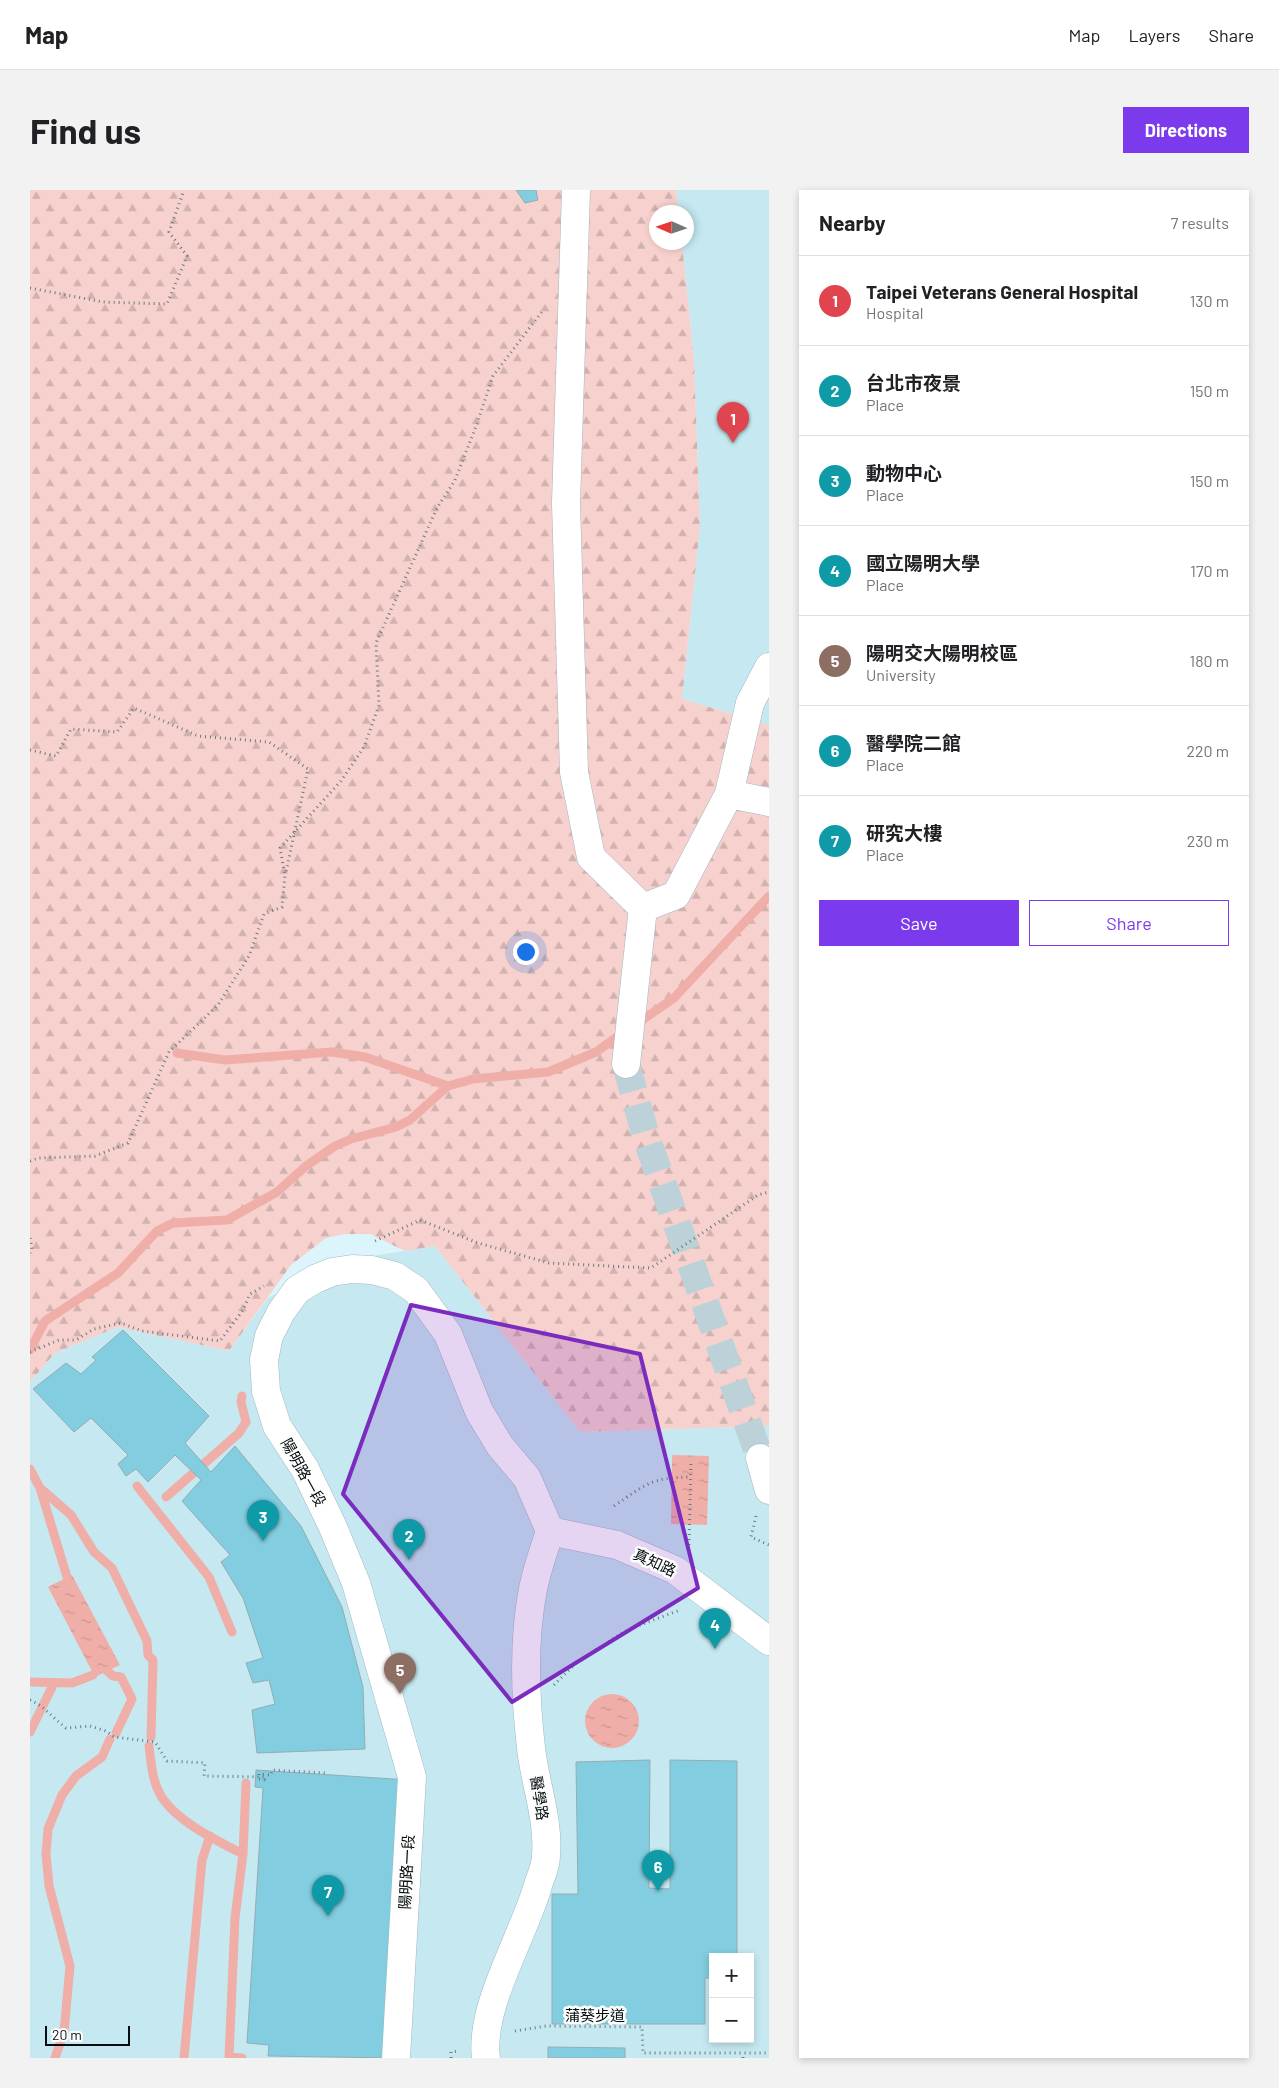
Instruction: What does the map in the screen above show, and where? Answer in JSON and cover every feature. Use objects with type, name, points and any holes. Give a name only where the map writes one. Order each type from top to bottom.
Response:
[{"type":"lane","points":[[576,190],[566,503],[574,772],[591,857],[643,908]]},
{"type":"lane","points":[[643,908],[676,895],[729,794],[750,702],[769,667]]},
{"type":"lane","points":[[729,794],[767,801]]},
{"type":"lane","points":[[626,1064],[643,908]]},
{"type":"lane","name":"陽明路一段","points":[[396,2058],[412,1777],[356,1583],[332,1525],[305,1469],[277,1426],[266,1391],[264,1360],[270,1336],[281,1312],[297,1290],[332,1272],[352,1269],[372,1270],[395,1276],[416,1290],[448,1334],[479,1412],[500,1446],[527,1478],[550,1531]]},
{"type":"lane","points":[[760,1458],[769,1490]]},
{"type":"lane","name":"真知路","points":[[550,1531],[617,1545],[675,1570],[769,1641]]},
{"type":"lane","name":"醫學路","points":[[486,2058],[485,2032],[491,2011],[536,1896],[546,1858],[542,1803],[531,1749],[527,1691],[527,1648],[533,1589],[550,1531]]},
{"type":"path","points":[[30,288],[103,302],[167,304],[187,256],[170,232],[184,190]]},
{"type":"path","points":[[285,875],[280,848],[341,781],[364,747],[379,705],[376,643],[437,508],[455,480],[493,376],[545,307]]},
{"type":"path","points":[[30,750],[56,756],[71,729],[117,732],[134,708],[198,736],[269,742],[308,769],[285,875],[282,906],[264,914],[249,956],[218,1005],[169,1052],[128,1143],[95,1156],[40,1158],[30,1161]]},
{"type":"path","points":[[369,1244],[420,1220],[478,1243],[549,1263],[651,1268],[758,1195],[769,1192]]},
{"type":"path","points":[[30,1238],[32,1249],[30,1254]]},
{"type":"path","points":[[30,1352],[58,1340],[76,1340],[94,1329],[121,1323],[142,1331],[220,1341],[243,1310],[250,1294],[266,1285]]},
{"type":"path","points":[[689,1545],[691,1462]]},
{"type":"path","points":[[614,1506],[652,1481],[672,1477],[691,1477]]},
{"type":"path","points":[[751,1537],[769,1545]]},
{"type":"path","points":[[552,1688],[577,1662],[627,1630],[692,1606],[717,1601]]},
{"type":"path","points":[[30,1700],[40,1704],[66,1728],[90,1726],[106,1731],[114,1737],[155,1742],[167,1761],[205,1763],[204,1776],[240,1777],[257,1777],[265,1777],[265,1780],[259,1779],[259,1774],[271,1775],[272,1770],[327,1773]]},
{"type":"path","name":"蒲葵步道","points":[[512,2031],[546,2026],[642,2027],[643,2053],[769,2053]]},
{"type":"path","points":[[743,2052],[743,2058]]},
{"type":"highlighted area","points":[[411,1305],[640,1354],[698,1588],[512,1702],[343,1494]]},
{"type":"shaded area","points":[[676,190],[769,190],[769,725],[682,699],[700,526],[694,360],[683,250],[694,250],[694,205],[678,205]]},
{"type":"shaded area","points":[[435,1246],[580,1432],[769,1426],[769,2058],[30,2058],[30,1382],[55,1353],[118,1327],[229,1351],[268,1298],[334,1262]]},
{"type":"green space","points":[[30,190],[676,190],[678,205],[649,205],[649,250],[683,250],[694,360],[700,526],[682,699],[769,725],[769,1426],[580,1432],[435,1246],[405,1251],[370,1234],[345,1234],[326,1238],[291,1265],[229,1351],[118,1327],[55,1353],[30,1382]]},
{"type":"water","points":[[672,1455],[709,1456],[707,1525],[671,1524]]},
{"type":"water","points":[[72,1575],[120,1665],[95,1677],[48,1587]]},
{"type":"water","points":[[612,1694],[622,1696],[631,1702],[637,1711],[639,1721],[637,1731],[631,1740],[622,1746],[612,1748],[602,1746],[593,1740],[587,1731],[585,1721],[587,1711],[593,1702],[602,1696]]},
{"type":"building","points":[[516,190],[536,190],[538,200],[525,203]]},
{"type":"building","points":[[123,1330],[209,1416],[185,1443],[211,1472],[235,1446],[301,1526],[342,1607],[363,1687],[365,1749],[257,1753],[252,1710],[275,1704],[269,1680],[253,1683],[246,1663],[263,1658],[243,1598],[221,1562],[230,1555],[182,1501],[201,1480],[175,1455],[148,1482],[136,1469],[126,1476],[118,1464],[128,1455],[91,1418],[74,1432],[33,1389],[66,1363],[81,1374],[96,1360],[92,1357]]},
{"type":"building","points":[[650,1760],[649,1888],[670,1889],[670,1760],[737,1761],[737,1953],[709,1953],[709,1978],[705,1978],[705,2024],[552,2024],[552,1894],[578,1894],[576,1762]]},
{"type":"building","points":[[256,1770],[409,1780],[392,2058],[268,2056],[269,2045],[247,2043],[263,1788],[255,1787]]},
{"type":"building","points":[[548,2047],[625,2048],[625,2058],[548,2058]]},
{"type":"waterway","points":[[635,1025],[674,998],[769,896]]},
{"type":"waterway","points":[[30,1350],[45,1321],[118,1273],[157,1231],[173,1223],[227,1220],[277,1192],[306,1166],[335,1146],[351,1139],[396,1127],[410,1120],[448,1086],[473,1079],[548,1072],[596,1052],[624,1032]]},
{"type":"waterway","points":[[177,1053],[225,1060],[332,1052],[365,1057],[448,1086]]},
{"type":"waterway","points":[[166,1497],[239,1433],[246,1422],[241,1402],[242,1396]]},
{"type":"waterway","points":[[30,1469],[40,1488],[67,1577]]},
{"type":"waterway","points":[[137,1486],[209,1577],[232,1632]]},
{"type":"waterway","points":[[40,1488],[71,1515],[94,1552],[112,1568],[147,1641],[148,1655],[153,1660],[151,1737]]},
{"type":"waterway","points":[[107,1671],[113,1676],[121,1677],[132,1699],[116,1733]]},
{"type":"waterway","points":[[30,1682],[72,1683],[93,1675]]},
{"type":"waterway","points":[[30,1732],[53,1685]]},
{"type":"waterway","points":[[55,2058],[64,2032],[70,1966],[49,1886],[46,1854],[48,1829],[62,1795],[76,1776],[102,1757],[110,1739]]},
{"type":"waterway","points":[[149,1746],[155,1783],[167,1804],[175,1813],[197,1829],[243,1854]]},
{"type":"waterway","points":[[242,2058],[229,2057],[235,1918],[243,1854],[246,1783]]},
{"type":"waterway","points":[[184,2058],[202,1860],[210,1836]]},
{"type":"tunnel","points":[[626,1064],[646,1137],[760,1458]]},
{"type":"place","name":"Taipei Veterans General Hospital","points":[[733,443]]},
{"type":"place","name":"動物中心","points":[[263,1541]]},
{"type":"place","name":"台北市夜景","points":[[409,1560]]},
{"type":"place","name":"國立陽明大學","points":[[715,1649]]},
{"type":"place","name":"陽明交大陽明校區","points":[[400,1694]]},
{"type":"place","name":"醫學院二館","points":[[658,1891]]},
{"type":"place","name":"研究大樓","points":[[328,1916]]}]
